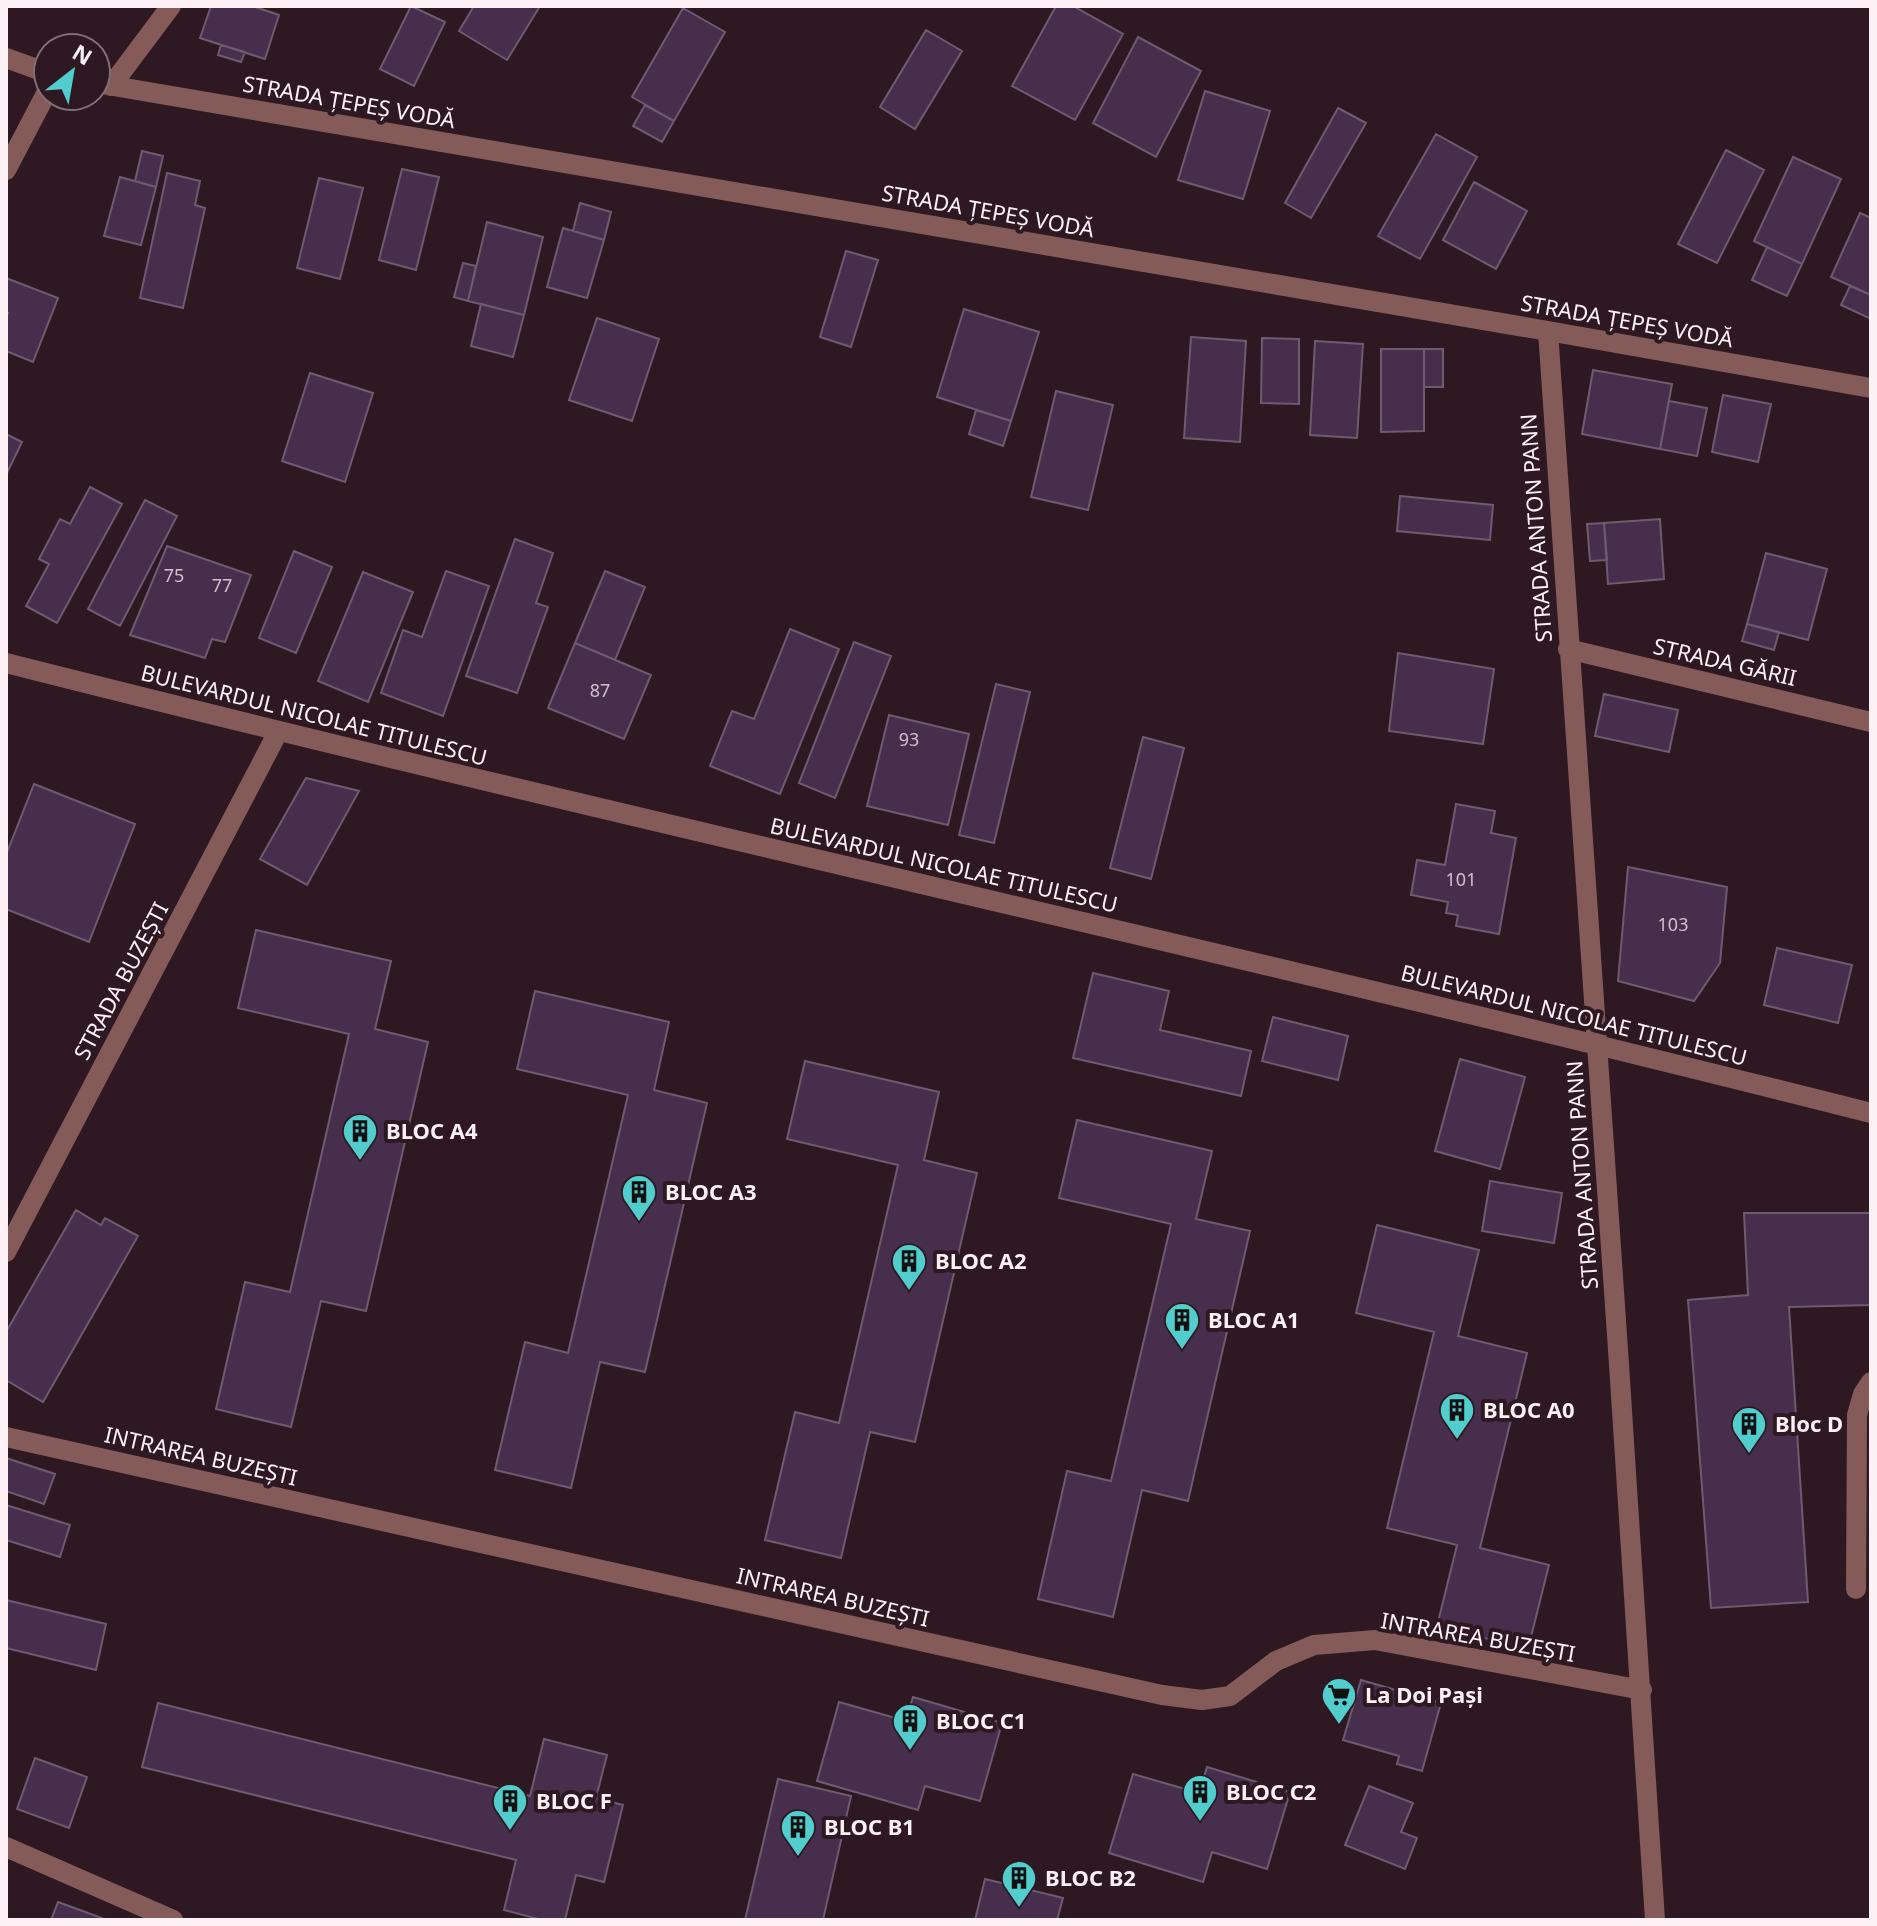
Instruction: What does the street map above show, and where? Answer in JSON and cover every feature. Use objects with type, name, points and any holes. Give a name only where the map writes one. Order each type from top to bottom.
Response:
[{"type":"street","points":[[112,75],[171,6]]},
{"type":"street","points":[[6,58],[32,67]]},
{"type":"street","name":"STRADA ȚEPEȘ VODĂ","points":[[112,87],[1871,388]]},
{"type":"street","points":[[6,170],[36,112]]},
{"type":"street","name":"STRADA ANTON PANN","points":[[1548,331],[1642,1690],[1655,1920]]},
{"type":"street","name":"STRADA GĂRII","points":[[1568,649],[1871,722]]},
{"type":"street","name":"BULEVARDUL NICOLAE TITULESCU","points":[[6,663],[278,732],[1597,1044],[1871,1113]]},
{"type":"street","name":"STRADA BUZEȘTI","points":[[6,1252],[278,732]]},
{"type":"street","points":[[1856,1589],[1857,1415],[1863,1394],[1871,1382]]},
{"type":"street","name":"INTRAREA BUZEȘTI","points":[[6,1437],[1162,1695],[1202,1700],[1230,1696],[1276,1661],[1314,1645],[1375,1640],[1642,1690]]},
{"type":"street","points":[[6,1847],[173,1920]]},
{"type":"building","points":[[211,6],[252,6],[279,15],[265,59],[200,38]]},
{"type":"building","points":[[411,6],[445,22],[414,86],[380,69]]},
{"type":"building","points":[[474,6],[540,6],[507,60],[459,31]]},
{"type":"building","points":[[1056,6],[1073,6],[1123,34],[1075,120],[1012,86]]},
{"type":"building","points":[[683,8],[725,32],[674,121],[632,97]]},
{"type":"building","points":[[926,30],[962,51],[915,129],[880,107]]},
{"type":"building","points":[[1138,37],[1201,71],[1156,157],[1093,123]]},
{"type":"building","points":[[221,45],[245,52],[241,62],[218,55]]},
{"type":"building","points":[[1205,91],[1270,111],[1243,199],[1178,180]]},
{"type":"building","points":[[645,105],[674,121],[662,142],[633,126]]},
{"type":"building","points":[[1338,108],[1366,123],[1311,218],[1285,203]]},
{"type":"building","points":[[1436,134],[1477,157],[1420,259],[1378,236]]},
{"type":"building","points":[[1726,150],[1764,170],[1717,263],[1678,244]]},
{"type":"building","points":[[142,151],[163,156],[156,187],[135,181]]},
{"type":"building","points":[[1793,157],[1841,179],[1802,264],[1754,241]]},
{"type":"building","points":[[402,169],[439,177],[416,270],[379,260]]},
{"type":"building","points":[[167,173],[200,181],[195,205],[205,208],[183,308],[140,298]]},
{"type":"building","points":[[120,177],[156,187],[141,245],[104,236]]},
{"type":"building","points":[[319,178],[363,188],[340,279],[297,268]]},
{"type":"building","points":[[1474,182],[1527,211],[1496,269],[1443,240]]},
{"type":"building","points":[[580,203],[611,212],[604,240],[573,231]]},
{"type":"building","points":[[1860,213],[1871,218],[1871,295],[1831,277]]},
{"type":"building","points":[[487,222],[543,237],[524,315],[468,301]]},
{"type":"building","points":[[563,228],[604,240],[587,298],[547,287]]},
{"type":"building","points":[[1767,247],[1802,264],[1787,296],[1752,280]]},
{"type":"building","points":[[846,251],[878,260],[851,347],[820,337]]},
{"type":"building","points":[[463,263],[476,266],[468,301],[454,297]]},
{"type":"building","points":[[6,278],[58,298],[33,362],[6,351]]},
{"type":"building","points":[[1850,286],[1871,295],[1871,319],[1841,305]]},
{"type":"building","points":[[481,304],[524,315],[513,357],[471,346]]},
{"type":"building","points":[[964,309],[1039,332],[1011,421],[937,397]]},
{"type":"building","points":[[597,318],[659,339],[632,421],[569,400]]},
{"type":"building","points":[[1191,337],[1246,341],[1240,442],[1184,438]]},
{"type":"building","points":[[1262,338],[1299,339],[1299,404],[1261,403]]},
{"type":"building","points":[[1315,341],[1363,344],[1357,438],[1310,435]]},
{"type":"building","points":[[1381,349],[1424,349],[1424,431],[1381,432]]},
{"type":"building","points":[[1424,349],[1443,349],[1443,387],[1424,387]]},
{"type":"building","points":[[1593,370],[1672,384],[1660,449],[1582,434]]},
{"type":"building","points":[[310,373],[373,393],[345,482],[282,461]]},
{"type":"building","points":[[1056,391],[1113,405],[1088,510],[1031,497]]},
{"type":"building","points":[[1723,395],[1771,404],[1758,462],[1712,452]]},
{"type":"building","points":[[1669,401],[1707,408],[1697,456],[1660,449]]},
{"type":"building","points":[[976,410],[1011,421],[1003,446],[969,434]]},
{"type":"building","points":[[6,434],[22,442],[6,475]]},
{"type":"building","points":[[90,487],[122,504],[57,623],[26,606],[49,564],[39,559],[60,519],[70,524]]},
{"type":"building","points":[[1400,496],[1493,505],[1490,540],[1397,531]]},
{"type":"building","points":[[145,500],[177,516],[120,626],[88,609]]},
{"type":"building","points":[[1660,519],[1664,579],[1608,584],[1604,523]]},
{"type":"building","points":[[1604,523],[1607,560],[1590,561],[1587,524]]},
{"type":"building","points":[[515,539],[553,553],[536,603],[548,607],[517,693],[466,676]]},
{"type":"building","points":[[167,546],[251,575],[225,642],[212,639],[205,658],[130,635]]},
{"type":"building","points":[[294,551],[332,567],[296,653],[259,638]]},
{"type":"building","points":[[1766,553],[1827,569],[1808,640],[1747,624]]},
{"type":"building","points":[[446,571],[489,586],[443,716],[381,693],[403,630],[422,637]]},
{"type":"building","points":[[605,571],[645,587],[615,660],[575,643]]},
{"type":"building","points":[[363,572],[413,592],[368,702],[318,681]]},
{"type":"building","points":[[1747,624],[1779,632],[1774,650],[1742,641]]},
{"type":"building","points":[[790,629],[839,649],[780,794],[710,766],[732,711],[754,719]]},
{"type":"building","points":[[854,642],[891,656],[835,798],[799,783]]},
{"type":"building","points":[[575,643],[651,675],[624,739],[548,708]]},
{"type":"building","points":[[1398,653],[1494,669],[1483,744],[1389,731]]},
{"type":"building","points":[[996,684],[1030,692],[994,843],[959,835]]},
{"type":"building","points":[[1604,694],[1678,710],[1669,752],[1595,736]]},
{"type":"building","points":[[889,715],[969,734],[948,825],[867,806]]},
{"type":"building","points":[[1143,737],[1184,748],[1151,879],[1110,868]]},
{"type":"building","points":[[306,778],[359,791],[307,885],[260,859]]},
{"type":"building","points":[[34,784],[135,824],[89,942],[6,909],[6,855]]},
{"type":"building","points":[[1456,804],[1495,811],[1491,833],[1516,838],[1499,934],[1456,926],[1458,915],[1446,913],[1448,902],[1411,895],[1417,860],[1445,865]]},
{"type":"building","points":[[1628,867],[1727,887],[1720,963],[1694,1001],[1618,981]]},
{"type":"building","name":"BLOC A4","points":[[256,930],[391,961],[375,1029],[428,1042],[366,1311],[321,1301],[291,1427],[216,1409],[245,1282],[290,1292],[349,1034],[238,1008]]},
{"type":"building","points":[[1777,948],[1852,965],[1838,1023],[1764,1005]]},
{"type":"building","points":[[1093,973],[1169,991],[1160,1030],[1251,1051],[1241,1096],[1073,1058]]},
{"type":"building","name":"BLOC A3","points":[[535,991],[669,1022],[654,1090],[707,1103],[645,1372],[600,1362],[571,1488],[495,1470],[525,1342],[568,1353],[628,1095],[517,1069]]},
{"type":"building","points":[[1273,1017],[1348,1036],[1338,1080],[1262,1061]]},
{"type":"building","points":[[1460,1059],[1525,1077],[1500,1169],[1435,1151]]},
{"type":"building","name":"BLOC A2","points":[[805,1061],[939,1092],[924,1160],[977,1173],[915,1442],[870,1432],[841,1558],[765,1540],[795,1412],[839,1423],[898,1165],[787,1139]]},
{"type":"building","name":"BLOC A1","points":[[1077,1120],[1212,1151],[1196,1219],[1250,1231],[1188,1501],[1142,1490],[1113,1617],[1038,1599],[1067,1471],[1111,1481],[1171,1224],[1059,1198]]},
{"type":"building","points":[[1490,1181],[1562,1193],[1554,1243],[1482,1231]]},
{"type":"building","points":[[76,1210],[101,1225],[105,1218],[138,1236],[43,1402],[6,1380],[6,1332]]},
{"type":"building","name":"Bloc D","points":[[1744,1213],[1871,1213],[1871,1305],[1789,1307],[1808,1602],[1711,1608],[1688,1300],[1748,1295]]},
{"type":"building","name":"BLOC A0","points":[[1377,1225],[1479,1250],[1458,1336],[1527,1353],[1480,1548],[1549,1565],[1528,1649],[1437,1626],[1457,1545],[1387,1528],[1434,1332],[1356,1313]]},
{"type":"building","points":[[6,1458],[55,1474],[44,1504],[6,1491]]},
{"type":"building","points":[[6,1505],[70,1525],[60,1557],[6,1540]]},
{"type":"building","points":[[6,1600],[106,1624],[96,1670],[6,1648]]},
{"type":"building","points":[[1361,1680],[1441,1703],[1422,1771],[1397,1764],[1399,1756],[1343,1740]]},
{"type":"building","name":"BLOC C1","points":[[913,1697],[1002,1723],[980,1801],[925,1786],[918,1810],[817,1781],[839,1702],[906,1721]]},
{"type":"building","name":"BLOC F","points":[[158,1703],[530,1796],[544,1739],[607,1755],[596,1798],[623,1805],[604,1882],[576,1875],[565,1920],[542,1920],[504,1910],[516,1860],[142,1767]]},
{"type":"building","points":[[35,1758],[87,1777],[69,1828],[17,1809]]},
{"type":"building","name":"BLOC C2","points":[[1207,1767],[1290,1792],[1267,1869],[1212,1852],[1203,1882],[1109,1853],[1133,1774],[1199,1793]]},
{"type":"building","name":"BLOC B1","points":[[778,1779],[851,1796],[823,1920],[745,1920]]},
{"type":"building","points":[[1369,1786],[1413,1803],[1401,1832],[1417,1838],[1405,1869],[1345,1845]]},
{"type":"building","name":"BLOC B2","points":[[985,1879],[1063,1898],[1057,1920],[975,1920]]},
{"type":"building","points":[[58,1902],[102,1918],[51,1920]]},
{"type":"place","name":"BLOC A4","points":[[360,1162]]},
{"type":"place","name":"BLOC A3","points":[[639,1223]]},
{"type":"place","name":"BLOC A2","points":[[909,1292]]},
{"type":"place","name":"BLOC A1","points":[[1182,1351]]},
{"type":"place","name":"BLOC A0","points":[[1457,1441]]},
{"type":"place","name":"Bloc D","points":[[1749,1455]]},
{"type":"place","name":"La Doi Pași","points":[[1339,1726]]},
{"type":"place","name":"BLOC C1","points":[[910,1752]]},
{"type":"place","name":"BLOC C2","points":[[1200,1823]]},
{"type":"place","name":"BLOC F","points":[[510,1832]]},
{"type":"place","name":"BLOC B1","points":[[798,1858]]},
{"type":"place","name":"BLOC B2","points":[[1019,1909]]}]
